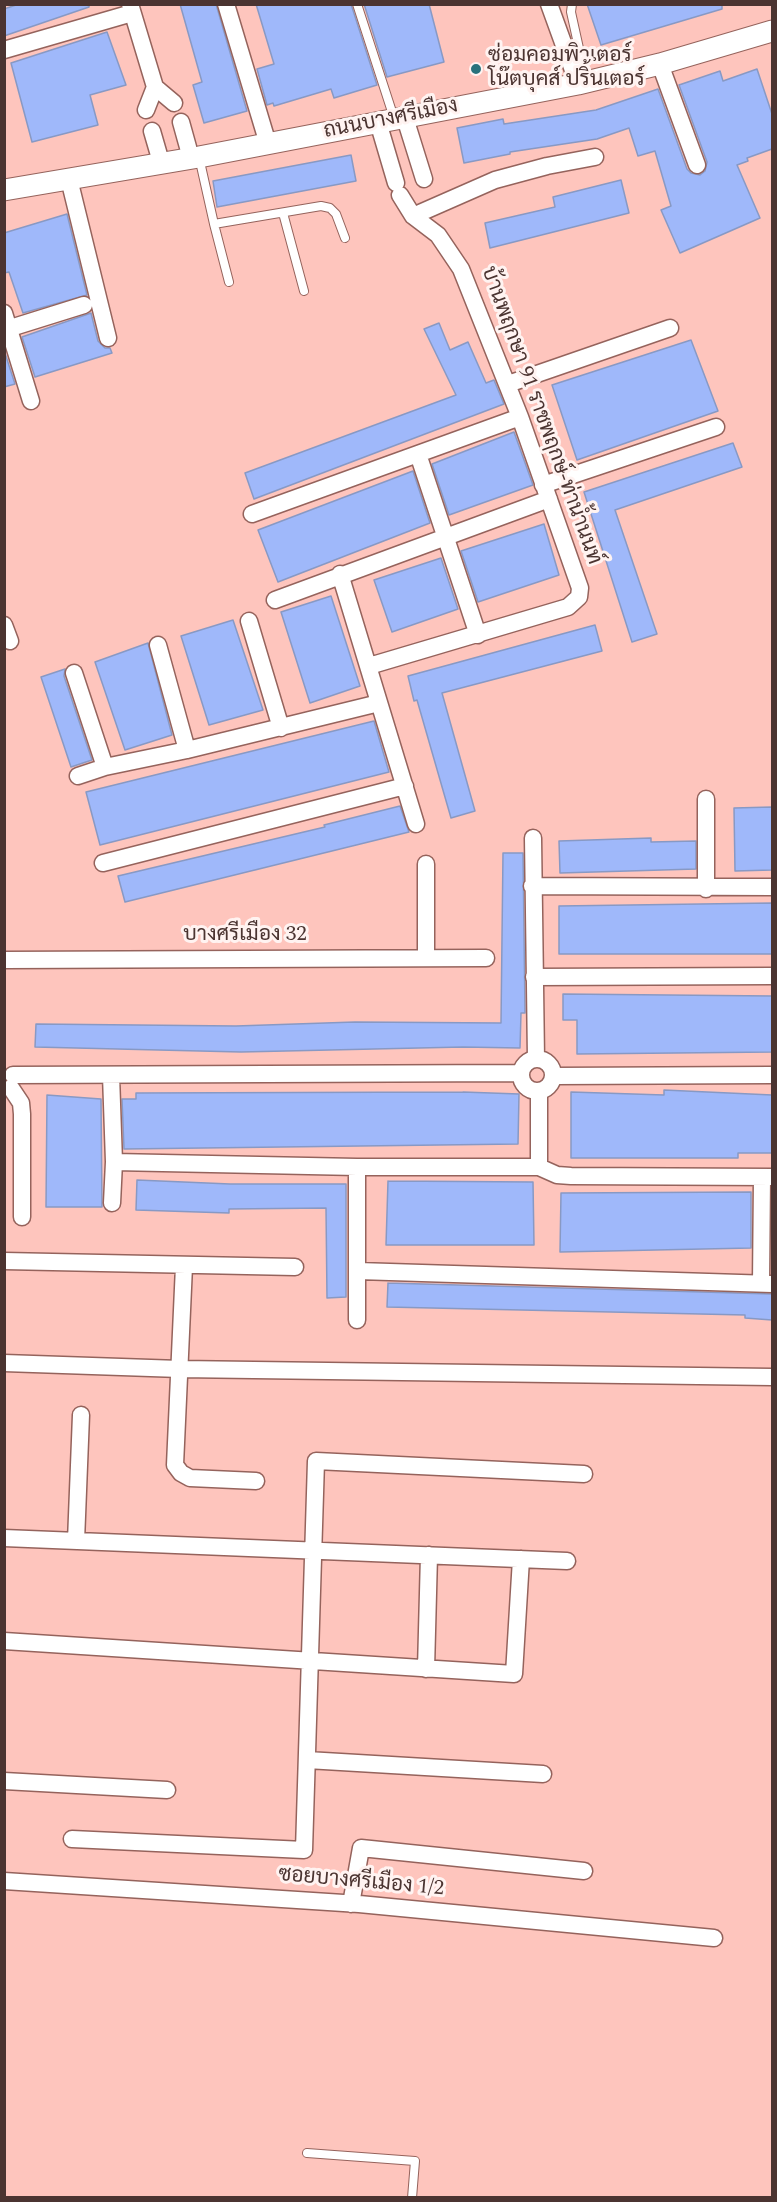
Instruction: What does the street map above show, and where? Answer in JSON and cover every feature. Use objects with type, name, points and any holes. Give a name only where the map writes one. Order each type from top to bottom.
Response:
[{"type":"street","points":[[226,4],[268,144]]},
{"type":"street","points":[[549,4],[582,83]]},
{"type":"street","points":[[4,50],[131,9],[155,87],[174,103]]},
{"type":"street","name":"ถนนบางศรีเมือง","points":[[4,190],[268,144],[582,83],[660,64],[772,31]]},
{"type":"street","points":[[660,64],[697,165]]},
{"type":"street","points":[[146,110],[155,87]]},
{"type":"street","points":[[392,120],[426,184],[438,235]]},
{"type":"street","name":"บ้านพฤกษา 91 ราชพฤกษ์-ท่าน้ำนนท์","points":[[392,120],[398,189],[413,216],[438,235],[461,269],[508,384],[580,588],[575,603],[478,635]]},
{"type":"street","points":[[181,122],[195,157]]},
{"type":"street","points":[[152,131],[161,162]]},
{"type":"street","points":[[413,216],[518,173],[595,157]]},
{"type":"street","points":[[69,179],[108,338]]},
{"type":"street","points":[[31,401],[6,324],[84,305]]},
{"type":"street","points":[[508,384],[670,328]]},
{"type":"street","points":[[252,514],[520,417]]},
{"type":"street","points":[[274,600],[446,536],[546,492],[716,427]]},
{"type":"street","points":[[369,666],[478,635],[418,454]]},
{"type":"street","points":[[340,574],[416,824]]},
{"type":"street","points":[[249,621],[281,728]]},
{"type":"street","points":[[4,624],[10,641]]},
{"type":"street","points":[[158,645],[187,750]]},
{"type":"street","points":[[74,673],[105,767]]},
{"type":"street","points":[[78,776],[105,767],[187,750],[379,703]]},
{"type":"street","points":[[103,862],[405,786]]},
{"type":"street","points":[[706,799],[706,889]]},
{"type":"street","points":[[533,838],[536,1059]]},
{"type":"street","points":[[426,864],[426,958]]},
{"type":"street","points":[[532,886],[706,889],[772,887]]},
{"type":"street","name":"บางศรีเมือง 32","points":[[4,960],[486,958]]},
{"type":"street","points":[[534,977],[772,976]]},
{"type":"street","points":[[536,1059],[550,1065],[554,1076],[548,1088],[539,1092],[527,1089],[520,1072],[526,1063],[536,1059]]},
{"type":"street","points":[[22,1217],[21,1103],[8,1080],[111,1075],[520,1072]]},
{"type":"street","points":[[111,1075],[114,1162],[112,1203]]},
{"type":"street","points":[[554,1076],[772,1075]]},
{"type":"street","points":[[539,1092],[539,1167]]},
{"type":"street","points":[[114,1162],[357,1167],[539,1167],[557,1175],[571,1176],[767,1177],[767,1283],[358,1271]]},
{"type":"street","points":[[357,1167],[357,1320]]},
{"type":"street","points":[[4,1261],[295,1267]]},
{"type":"street","points":[[184,1266],[175,1465],[181,1473],[190,1478],[256,1481]]},
{"type":"street","points":[[4,1363],[180,1369],[772,1377]]},
{"type":"street","points":[[76,1541],[81,1415]]},
{"type":"street","points":[[72,1839],[304,1851],[316,1461],[584,1474]]},
{"type":"street","points":[[4,1538],[567,1561]]},
{"type":"street","points":[[426,1669],[429,1555]]},
{"type":"street","points":[[4,1641],[514,1674],[521,1559]]},
{"type":"street","points":[[307,1760],[543,1774]]},
{"type":"street","points":[[4,1781],[167,1790]]},
{"type":"street","points":[[351,1904],[361,1848],[584,1871]]},
{"type":"street","name":"ซอยบางศรีเมือง 1/2","points":[[4,1881],[351,1904],[714,1938]]},
{"type":"lane","points":[[357,4],[392,120]]},
{"type":"lane","points":[[572,4],[571,12],[582,83]]},
{"type":"lane","points":[[195,157],[229,282]]},
{"type":"lane","points":[[214,224],[321,206],[330,208],[336,214],[345,238]]},
{"type":"lane","points":[[283,213],[304,291]]},
{"type":"lane","points":[[308,2153],[415,2161],[412,2198]]},
{"type":"building","points":[[19,4],[89,4],[89,7],[4,36],[4,9]]},
{"type":"building","points":[[180,4],[216,4],[247,111],[204,123],[193,85],[202,82]]},
{"type":"building","points":[[256,4],[351,4],[377,85],[334,98],[331,89],[274,106],[273,103],[267,105],[257,69],[274,64]]},
{"type":"building","points":[[364,4],[429,4],[444,62],[387,77]]},
{"type":"building","points":[[587,4],[722,4],[722,9],[601,45]]},
{"type":"building","points":[[107,32],[126,85],[90,95],[98,125],[32,142],[11,63]]},
{"type":"building","points":[[757,69],[772,114],[772,149],[747,158],[748,161],[737,165],[760,218],[680,253],[661,210],[671,206],[655,151],[638,156],[629,128],[597,139],[510,152],[510,154],[464,163],[457,128],[503,119],[504,124],[596,110],[658,89],[687,169],[691,173],[700,175],[705,171],[707,162],[679,85],[720,71],[723,81]]},
{"type":"building","points":[[351,155],[356,181],[217,207],[213,181]]},
{"type":"building","points":[[621,180],[629,213],[490,248],[485,223],[555,207],[553,197]]},
{"type":"building","points":[[67,214],[87,295],[23,313],[9,272],[4,273],[4,233]]},
{"type":"building","points":[[91,313],[98,341],[105,348],[110,348],[112,353],[35,377],[22,337]]},
{"type":"building","points":[[439,323],[450,350],[468,342],[486,383],[494,380],[504,404],[254,499],[245,473],[456,395],[424,329]]},
{"type":"building","points":[[691,340],[718,411],[577,460],[552,385]]},
{"type":"building","points":[[4,350],[15,384],[4,387]]},
{"type":"building","points":[[514,432],[533,485],[449,515],[432,464]]},
{"type":"building","points":[[733,443],[742,467],[615,510],[657,634],[632,642],[584,492]]},
{"type":"building","points":[[413,471],[430,523],[278,582],[258,530]]},
{"type":"building","points":[[544,524],[559,575],[478,602],[461,551]]},
{"type":"building","points":[[441,558],[458,609],[392,632],[374,580]]},
{"type":"building","points":[[331,596],[360,686],[310,703],[281,612]]},
{"type":"building","points":[[233,620],[263,710],[209,725],[181,636]]},
{"type":"building","points":[[595,625],[602,651],[442,693],[475,811],[451,818],[408,676]]},
{"type":"building","points":[[148,643],[172,735],[125,750],[95,662]]},
{"type":"building","points":[[65,669],[64,676],[92,760],[71,767],[41,677]]},
{"type":"building","points":[[374,721],[389,772],[100,845],[86,792]]},
{"type":"building","points":[[400,806],[409,832],[125,902],[118,876],[325,827],[324,825]]},
{"type":"building","points":[[772,807],[772,870],[735,871],[734,808]]},
{"type":"building","points":[[651,838],[651,842],[696,841],[696,869],[560,873],[559,841]]},
{"type":"building","points":[[503,853],[523,853],[525,1013],[521,1013],[520,1048],[463,1047],[241,1052],[35,1047],[36,1024],[236,1026],[355,1022],[501,1023]]},
{"type":"building","points":[[772,903],[772,954],[559,954],[559,906]]},
{"type":"building","points":[[563,994],[772,996],[772,1052],[577,1054],[577,1020],[563,1020]]},
{"type":"building","points":[[664,1090],[772,1095],[772,1153],[738,1153],[738,1158],[571,1158],[571,1092],[664,1095]]},
{"type":"building","points":[[463,1092],[519,1094],[518,1144],[124,1149],[122,1099],[136,1099],[136,1093]]},
{"type":"building","points":[[47,1095],[101,1099],[102,1207],[46,1207]]},
{"type":"building","points":[[137,1180],[230,1184],[346,1184],[346,1297],[327,1298],[326,1208],[229,1209],[229,1213],[136,1210]]},
{"type":"building","points":[[388,1181],[533,1182],[534,1245],[386,1245]]},
{"type":"building","points":[[751,1192],[751,1248],[560,1252],[561,1193]]},
{"type":"building","points":[[388,1283],[772,1294],[772,1320],[745,1318],[745,1315],[387,1307]]},
{"type":"place","name":"ซ่อมคอมพิวเตอร์ โน๊ตบุคส์ ปริ้นเตอร์","points":[[476,69]]}]
